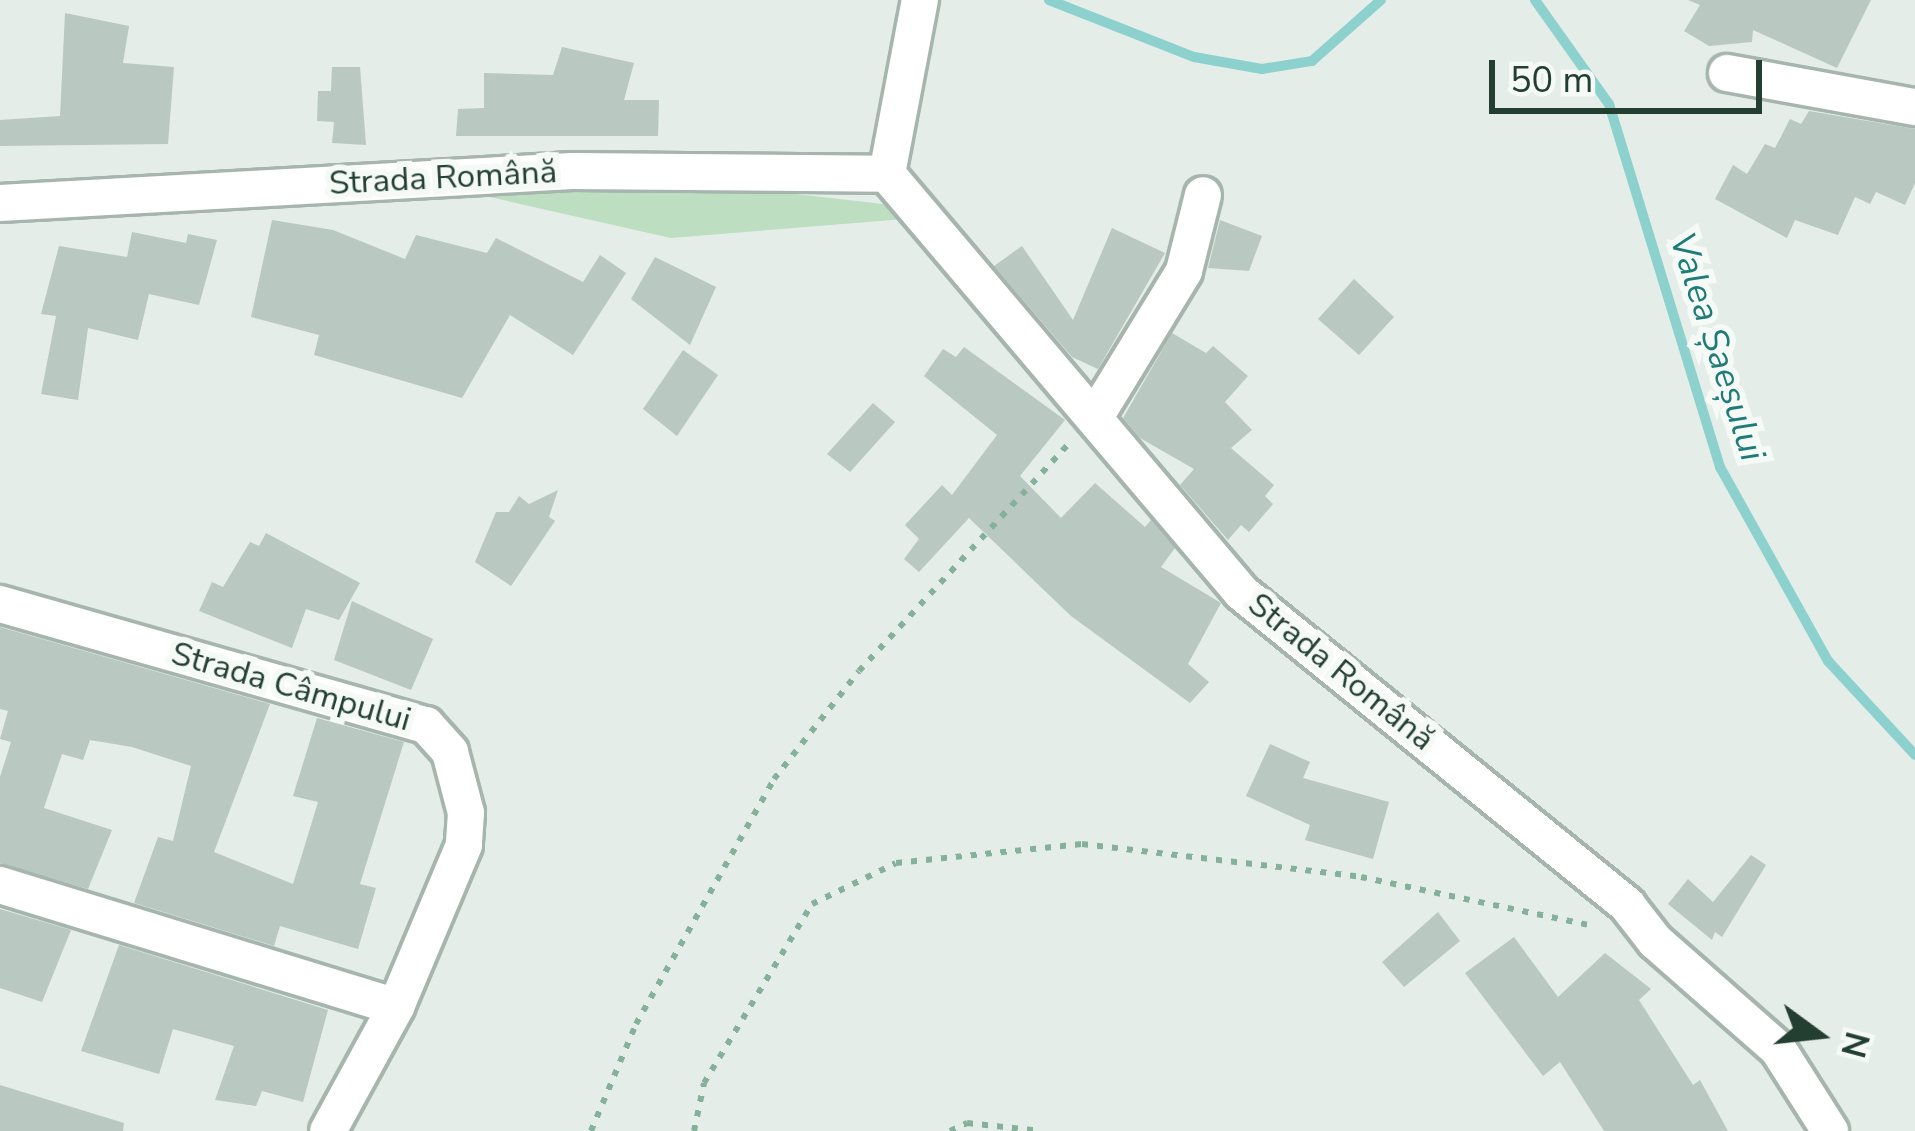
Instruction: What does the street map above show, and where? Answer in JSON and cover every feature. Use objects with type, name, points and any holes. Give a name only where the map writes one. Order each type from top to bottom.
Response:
[{"type":"street","points":[[887,175],[919,6]]},
{"type":"street","points":[[1727,73],[1915,106]]},
{"type":"street","name":"Strada Română","points":[[0,202],[572,171],[887,175],[1242,592],[1627,905],[1654,941],[1778,1048],[1830,1131]]},
{"type":"street","points":[[1095,417],[1184,271],[1203,195]]},
{"type":"street","name":"Strada Câmpului","points":[[0,604],[426,725],[459,777],[464,844],[396,1007],[328,1131]]},
{"type":"street","points":[[0,885],[396,1007]]},
{"type":"path","points":[[591,1131],[636,1024],[774,779],[937,582],[1095,417]]},
{"type":"path","points":[[694,1131],[704,1084],[812,904],[896,863],[1082,844],[1361,877],[1654,941]]},
{"type":"path","points":[[950,1131],[967,1123],[1042,1131]]},
{"type":"green space","points":[[694,182],[891,205],[905,219],[671,238],[472,193]]},
{"type":"building","points":[[1688,0],[1871,0],[1837,68],[1753,30],[1752,42],[1709,46],[1684,31],[1700,5]]},
{"type":"building","points":[[65,13],[129,26],[123,63],[174,67],[168,144],[0,146],[0,120],[60,116]]},
{"type":"building","points":[[562,47],[634,63],[624,100],[659,100],[658,136],[456,136],[458,109],[484,108],[484,73],[553,75]]},
{"type":"building","points":[[332,67],[360,67],[366,145],[332,143],[334,122],[317,121],[318,91],[331,91]]},
{"type":"building","points":[[1809,111],[1915,129],[1915,183],[1905,205],[1876,192],[1870,204],[1855,197],[1838,235],[1795,220],[1787,238],[1715,199],[1733,165],[1747,174],[1765,144],[1775,148],[1790,119],[1801,124]]},
{"type":"building","points":[[272,220],[333,230],[405,259],[416,235],[487,253],[496,238],[583,282],[600,255],[626,273],[573,355],[510,315],[462,398],[314,355],[319,335],[251,317]]},
{"type":"building","points":[[1220,220],[1262,236],[1249,271],[1208,268]]},
{"type":"building","points":[[1112,228],[1165,253],[1098,369],[1072,357],[994,266],[1022,246],[1073,320]]},
{"type":"building","points":[[132,232],[186,243],[188,234],[217,240],[199,305],[149,294],[138,340],[88,328],[78,400],[41,394],[56,316],[41,314],[59,246],[127,257]]},
{"type":"building","points":[[655,257],[716,287],[690,345],[631,299]]},
{"type":"building","points":[[1354,279],[1394,317],[1359,355],[1318,319]]},
{"type":"building","points":[[1172,333],[1206,353],[1213,346],[1248,376],[1225,402],[1252,430],[1231,448],[1274,485],[1265,496],[1273,504],[1249,532],[1241,525],[1228,540],[1180,485],[1194,469],[1140,438],[1123,418]]},
{"type":"building","points":[[964,347],[1065,420],[1020,476],[1061,518],[1095,483],[1145,527],[1151,520],[1175,548],[1161,567],[1221,603],[1188,664],[1209,682],[1190,703],[1071,616],[969,518],[919,572],[904,559],[919,539],[905,525],[942,485],[952,495],[997,435],[924,376],[943,349],[956,357]]},
{"type":"building","points":[[683,350],[718,375],[677,436],[643,409]]},
{"type":"building","points":[[873,403],[895,422],[850,472],[827,454]]},
{"type":"building","points":[[558,490],[549,517],[555,521],[511,586],[475,562],[496,512],[509,512],[519,496],[529,504]]},
{"type":"building","points":[[266,533],[360,583],[339,620],[306,609],[292,648],[199,611],[212,582],[223,587],[250,542],[259,546]]},
{"type":"building","points":[[352,601],[433,639],[411,690],[334,660]]},
{"type":"building","points":[[0,627],[270,704],[214,852],[293,884],[318,802],[293,796],[317,718],[404,742],[360,884],[376,888],[358,949],[280,926],[274,946],[134,903],[158,837],[173,841],[191,766],[132,747],[90,740],[83,760],[62,754],[44,808],[112,830],[88,889],[0,863],[0,777],[11,742],[0,739],[8,711],[0,709]]},
{"type":"building","points":[[1270,744],[1310,762],[1303,778],[1389,802],[1373,859],[1305,840],[1310,825],[1246,796]]},
{"type":"building","points":[[1751,855],[1766,865],[1722,937],[1715,932],[1712,940],[1668,904],[1688,879],[1713,902]]},
{"type":"building","points":[[0,909],[71,930],[42,1002],[0,988]]},
{"type":"building","points":[[1438,912],[1460,941],[1404,987],[1382,962]]},
{"type":"building","points":[[1514,937],[1558,997],[1605,953],[1651,989],[1639,1000],[1693,1085],[1700,1080],[1728,1131],[1604,1131],[1560,1062],[1543,1076],[1465,973]]},
{"type":"building","points":[[119,945],[328,1010],[303,1102],[262,1091],[256,1106],[215,1100],[234,1046],[173,1029],[159,1074],[81,1051]]},
{"type":"building","points":[[0,1085],[124,1123],[123,1131],[0,1131]]},
{"type":"waterway","name":"Valea Șaeșului","points":[[1049,0],[1194,57],[1262,69],[1312,61],[1381,0]]},
{"type":"waterway","name":"Valea Șaeșului","points":[[1535,0],[1609,104],[1720,467],[1828,661],[1915,755]]}]
